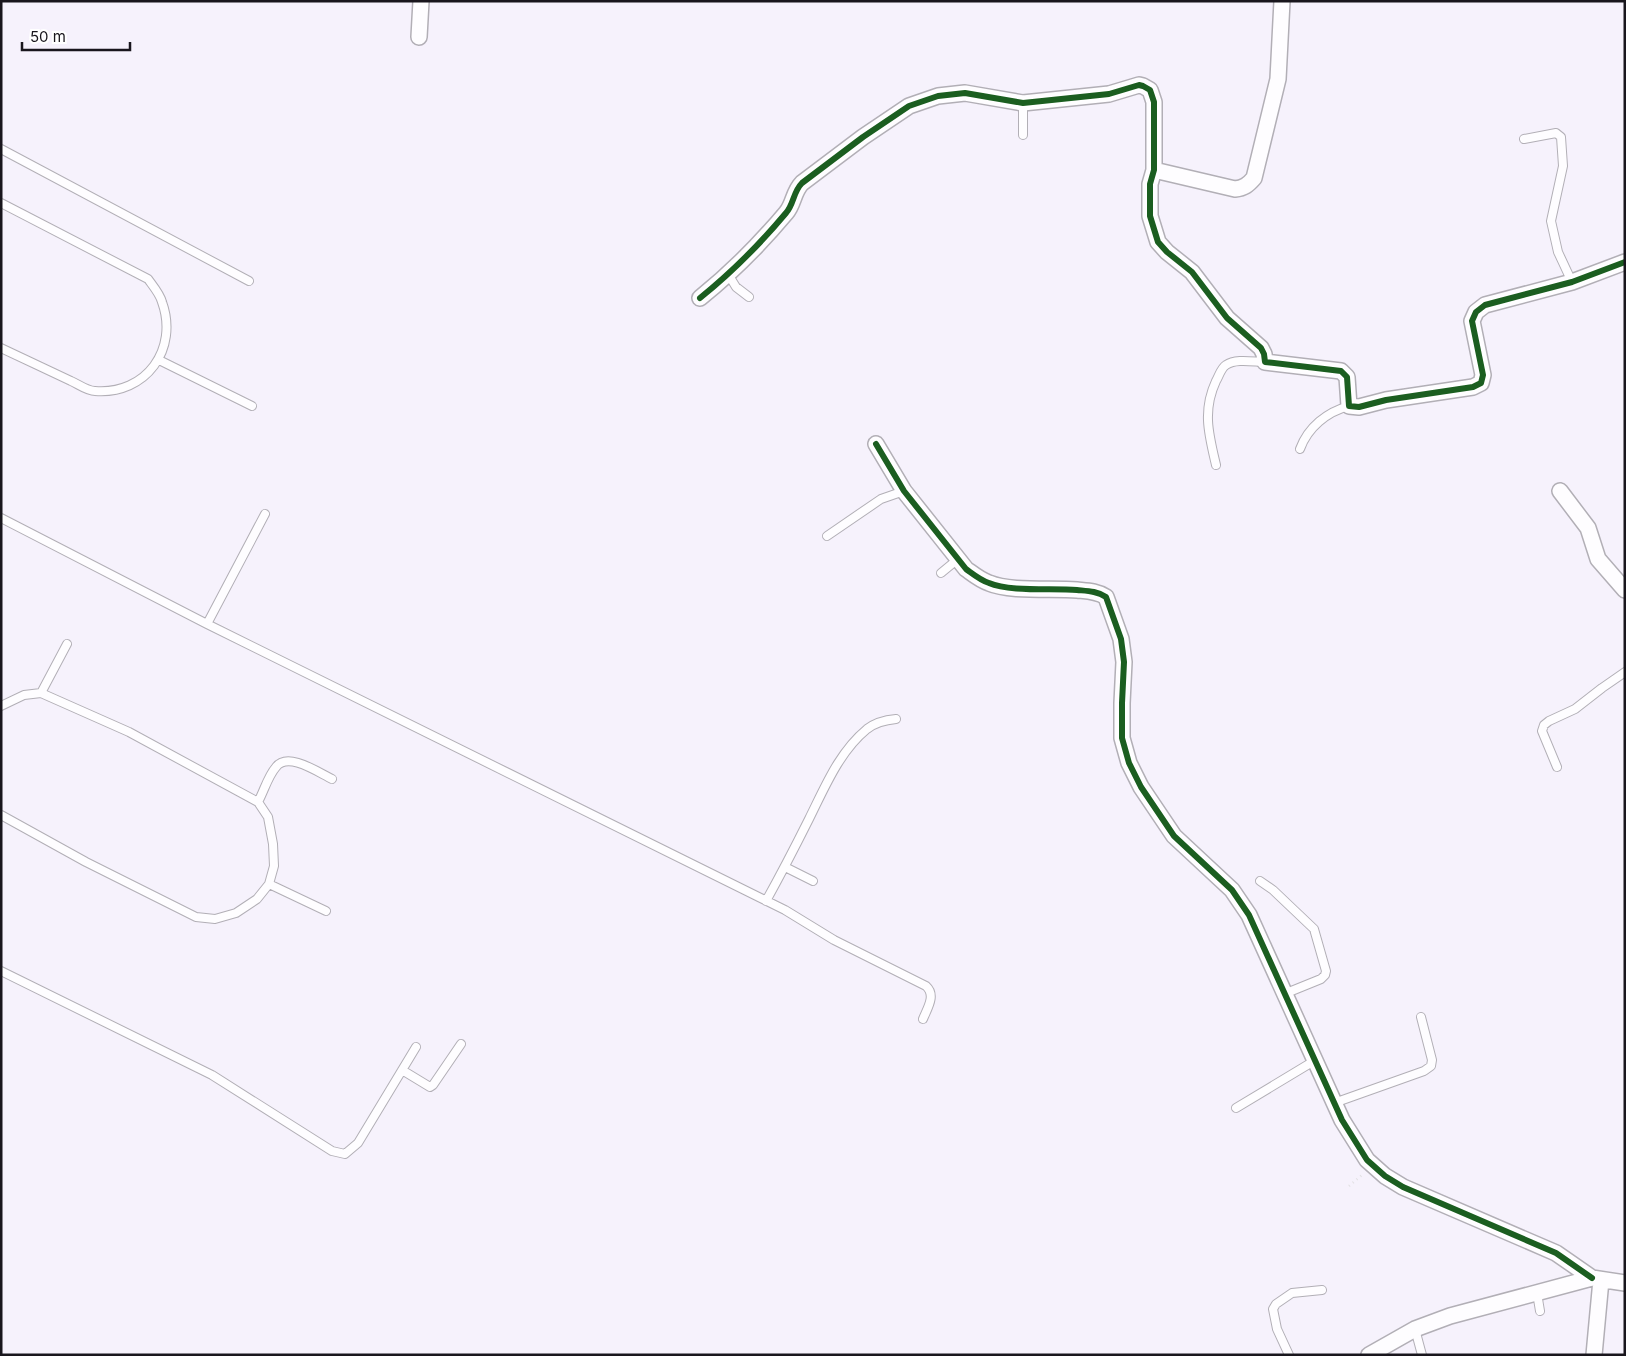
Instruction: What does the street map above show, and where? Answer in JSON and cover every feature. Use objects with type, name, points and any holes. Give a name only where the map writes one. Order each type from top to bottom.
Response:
[{"type":"street","points":[[419,37],[421,1]]},
{"type":"street","points":[[1154,170],[1235,189],[1249,185],[1254,178],[1278,79],[1282,1]]},
{"type":"street","points":[[700,298],[728,274],[787,212],[798,187],[802,183],[849,147],[909,106],[938,96],[951,94],[965,94],[1023,103],[1109,94],[1139,85],[1147,87],[1153,94],[1154,102],[1154,170],[1150,184],[1150,216],[1153,231],[1158,242],[1192,272],[1227,318],[1261,348],[1265,362],[1341,371],[1346,377],[1349,406],[1359,407],[1386,400],[1473,387],[1481,382],[1483,375],[1472,321],[1476,312],[1485,306],[1572,282],[1625,262]]},
{"type":"street","points":[[876,444],[904,491],[966,569],[989,584],[1016,588],[1055,588],[1089,591],[1102,594],[1106,598],[1121,639],[1124,662],[1122,738],[1129,763],[1140,787],[1174,836],[1232,890],[1249,915],[1334,1104],[1367,1160],[1385,1176],[1403,1187],[1556,1253],[1597,1279]]},
{"type":"street","points":[[1560,491],[1588,528],[1598,559],[1625,590]]},
{"type":"street","points":[[1594,1355],[1597,1279]]},
{"type":"street","points":[[1377,1353],[1415,1329],[1432,1321],[1597,1279],[1625,1283]]},
{"type":"lane","points":[[1023,103],[1023,135]]},
{"type":"lane","points":[[1524,139],[1556,133],[1561,138],[1563,166],[1551,221],[1558,252],[1572,282]]},
{"type":"lane","points":[[1,149],[249,281]]},
{"type":"lane","points":[[1,202],[148,279],[162,300],[167,332],[165,346],[159,360],[146,375],[131,384],[114,390],[93,392],[1,348]]},
{"type":"lane","points":[[728,274],[736,287],[749,297]]},
{"type":"lane","points":[[159,360],[252,406]]},
{"type":"lane","points":[[1216,465],[1207,424],[1211,392],[1218,376],[1227,364],[1234,362],[1265,362]]},
{"type":"lane","points":[[1300,449],[1312,428],[1331,413],[1349,406]]},
{"type":"lane","points":[[827,536],[881,499],[904,491]]},
{"type":"lane","points":[[206,624],[265,514]]},
{"type":"lane","points":[[1,518],[206,624],[786,910],[834,940],[926,986],[931,990],[932,996],[923,1019]]},
{"type":"lane","points":[[942,573],[958,559]]},
{"type":"lane","points":[[41,693],[68,644]]},
{"type":"lane","points":[[1557,767],[1542,731],[1544,725],[1575,709],[1625,672]]},
{"type":"lane","points":[[1,706],[24,695],[41,693],[129,732],[258,802],[268,817],[273,844],[274,866],[269,884],[257,899],[236,913],[215,919],[196,917],[86,862],[1,815]]},
{"type":"lane","points":[[766,901],[843,755],[867,729],[876,723],[896,719]]},
{"type":"lane","points":[[258,802],[276,766],[282,761],[292,760],[332,779]]},
{"type":"lane","points":[[785,867],[813,881]]},
{"type":"lane","points":[[1260,881],[1273,890],[1314,929],[1326,971],[1321,979],[1284,994]]},
{"type":"lane","points":[[269,884],[326,911]]},
{"type":"lane","points":[[1,971],[212,1075],[332,1151],[345,1154],[358,1143],[416,1047]]},
{"type":"lane","points":[[1334,1104],[1424,1071],[1431,1066],[1432,1060],[1421,1017]]},
{"type":"lane","points":[[402,1070],[430,1087],[461,1044]]},
{"type":"lane","points":[[1236,1108],[1314,1061]]},
{"type":"lane","points":[[1289,1355],[1276,1328],[1273,1309],[1276,1304],[1292,1293],[1322,1290]]},
{"type":"lane","points":[[1537,1293],[1540,1311]]},
{"type":"lane","points":[[1415,1329],[1422,1355]]},
{"type":"cycle path","points":[[700,298],[756,247],[776,225],[791,206],[802,183],[863,137],[909,106],[938,96],[965,93],[1023,103],[1109,94],[1139,85],[1150,90],[1154,102],[1154,170],[1150,184],[1150,216],[1158,242],[1167,252],[1192,272],[1227,318],[1261,348],[1265,362],[1341,371],[1347,377],[1349,406],[1359,407],[1386,400],[1473,387],[1481,383],[1483,375],[1472,321],[1476,312],[1485,305],[1572,282],[1625,262]]},
{"type":"cycle path","points":[[876,444],[904,491],[966,569],[977,577],[989,583],[1008,588],[1067,589],[1096,592],[1106,597],[1121,639],[1124,662],[1122,738],[1129,763],[1141,787],[1174,836],[1232,890],[1249,915],[1342,1120],[1367,1160],[1385,1176],[1403,1187],[1556,1253],[1592,1278]]}]
